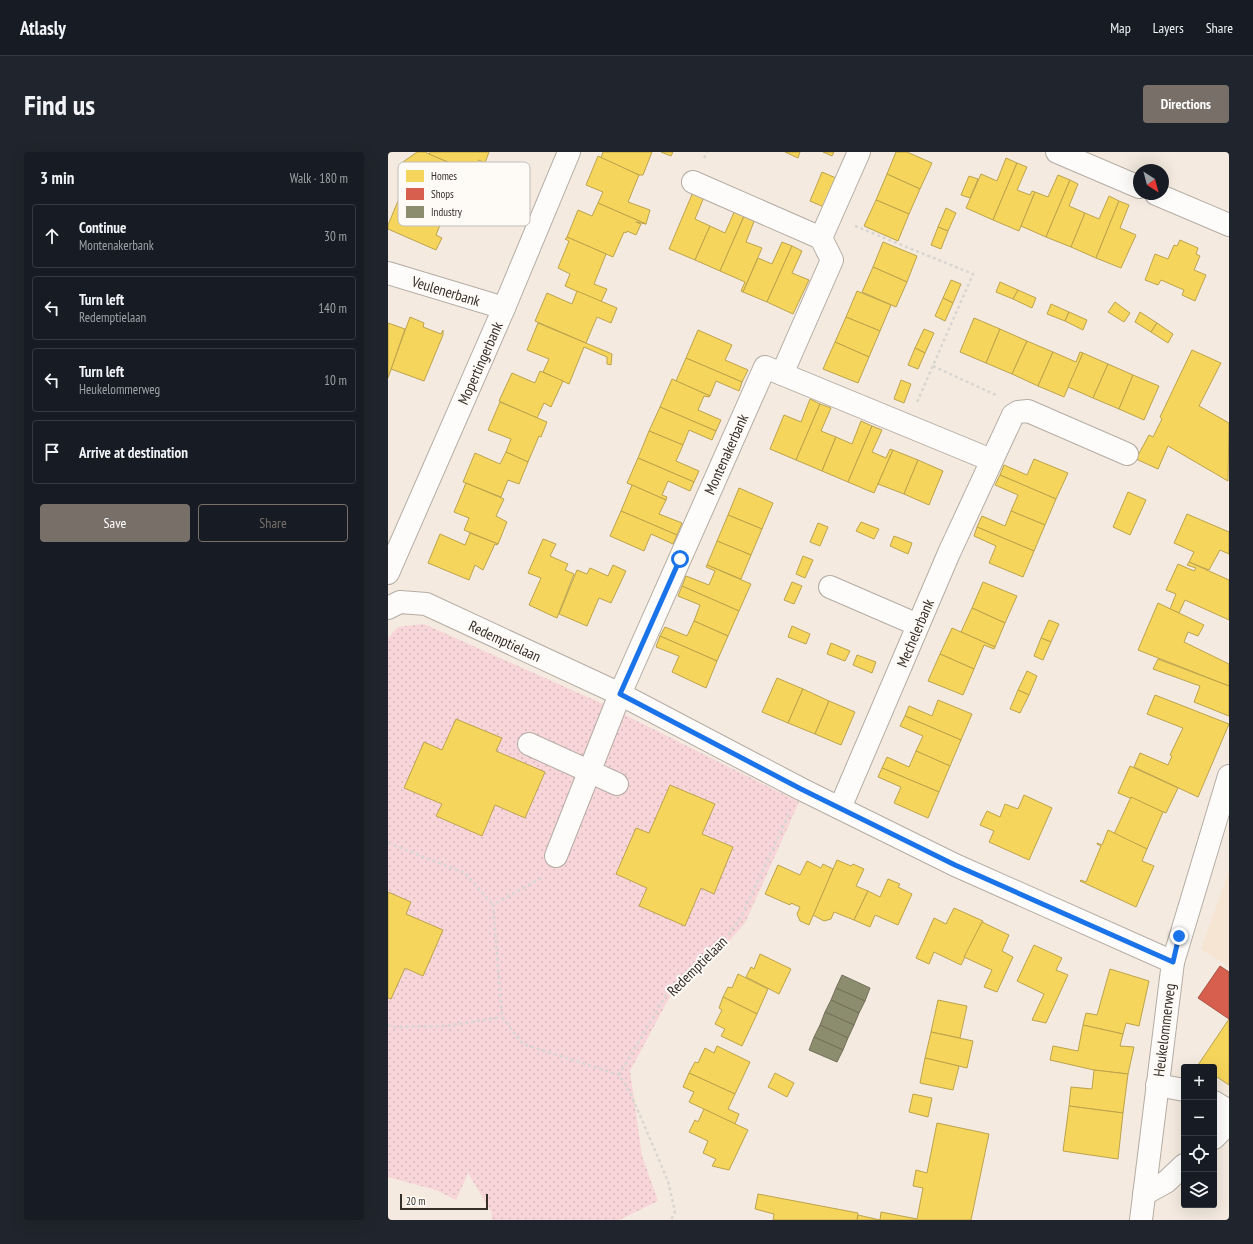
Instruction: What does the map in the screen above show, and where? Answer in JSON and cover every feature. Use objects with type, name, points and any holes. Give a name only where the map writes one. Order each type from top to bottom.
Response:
[{"type":"street","name":"Mopertingerbank","points":[[388,572],[504,308],[569,152]]},
{"type":"street","points":[[821,238],[859,152]]},
{"type":"street","points":[[1056,152],[1133,184]]},
{"type":"street","points":[[693,182],[821,238],[832,260],[782,374],[991,460]]},
{"type":"street","points":[[1169,200],[1229,225]]},
{"type":"street","name":"Veulenerbank","points":[[388,273],[504,308]]},
{"type":"street","name":"Montenakerbank","points":[[620,694],[765,367],[782,374]]},
{"type":"street","points":[[1018,412],[1028,411],[1127,454]]},
{"type":"street","name":"Mechelerbank","points":[[840,808],[918,625],[991,460],[1010,419],[1018,412]]},
{"type":"street","points":[[830,587],[918,625]]},
{"type":"street","name":"Redemptielaan","points":[[389,603],[409,602],[426,604],[620,694],[801,789],[955,865],[1173,962]]},
{"type":"street","points":[[556,856],[591,771],[620,694]]},
{"type":"street","points":[[529,744],[617,784]]},
{"type":"street","name":"Heukelommerweg","points":[[1141,1220],[1173,962],[1229,776]]},
{"type":"street","points":[[1157,1085],[1181,1089]]},
{"type":"street","points":[[1216,1136],[1222,1130],[1229,1112],[1217,1104]]},
{"type":"street","points":[[1144,1194],[1166,1182],[1181,1168]]},
{"type":"path","points":[[830,216],[973,274],[907,425]]},
{"type":"path","points":[[933,366],[1016,404],[1018,412]]},
{"type":"path","name":"Redemptielaan","points":[[619,1075],[671,987],[717,949],[740,919],[801,789]]},
{"type":"path","points":[[388,843],[465,873],[493,905],[502,1016],[523,1044],[619,1075],[630,1092],[668,1181],[676,1212],[671,1220]]},
{"type":"path","points":[[493,905],[546,875],[556,856]]},
{"type":"path","points":[[388,1025],[393,1027],[446,1026],[502,1016]]},
{"type":"shaded area","points":[[424,624],[601,703],[799,802],[745,923],[717,955],[681,984],[668,1000],[630,1071],[642,1156],[658,1201],[619,1220],[491,1220],[492,1213],[468,1173],[456,1200],[436,1190],[388,1177],[388,638],[398,627]]},
{"type":"shaded area","points":[[1229,871],[1229,967],[1201,949]]},
{"type":"building: Homes","points":[[417,152],[425,152],[448,162],[403,162]]},
{"type":"building: Homes","points":[[430,152],[489,152],[485,162],[479,160],[478,162],[448,162],[429,154]]},
{"type":"building: Homes","points":[[603,152],[652,152],[643,175],[639,175],[601,158]]},
{"type":"building: Homes","points":[[661,152],[673,152],[671,156]]},
{"type":"building: Homes","points":[[785,152],[800,152],[798,158]]},
{"type":"building: Homes","points":[[823,152],[834,152],[832,156]]},
{"type":"building: Homes","points":[[896,152],[907,152],[932,163],[920,189],[887,174]]},
{"type":"building: Homes","points":[[598,156],[639,175],[628,202],[650,210],[646,224],[598,203],[603,192],[586,185]]},
{"type":"building: Homes","points":[[1006,158],[1017,163],[993,220],[966,208],[981,174],[997,181]]},
{"type":"building: Homes","points":[[1017,163],[1027,167],[1017,190],[1030,195],[1032,191],[1035,192],[1019,231],[993,220]]},
{"type":"building: Homes","points":[[822,172],[836,178],[824,207],[810,201]]},
{"type":"building: Homes","points":[[887,174],[920,189],[909,214],[876,200]]},
{"type":"building: Homes","points":[[1058,175],[1070,180],[1046,237],[1021,226],[1035,192],[1048,197]]},
{"type":"building: Homes","points":[[969,176],[978,179],[970,198],[961,195]]},
{"type":"building: Homes","points":[[1070,180],[1078,184],[1069,206],[1085,213],[1071,247],[1046,237]]},
{"type":"building: Homes","points":[[693,192],[704,197],[695,219],[710,226],[695,260],[669,249]]},
{"type":"building: Homes","points":[[1109,196],[1119,201],[1096,258],[1071,247],[1085,213],[1099,219]]},
{"type":"building: Homes","points":[[876,200],[909,214],[898,241],[864,226]]},
{"type":"building: Homes","points":[[398,201],[398,226],[440,226],[436,235],[442,238],[436,250],[388,229],[388,225]]},
{"type":"building: Homes","points":[[1119,201],[1129,205],[1120,228],[1136,235],[1121,268],[1096,258]]},
{"type":"building: Homes","points":[[598,203],[646,224],[636,222],[641,224],[636,235],[627,231],[626,233],[624,232],[613,257],[567,237],[578,210],[592,216]]},
{"type":"building: Homes","points":[[946,208],[956,213],[948,231],[938,227]]},
{"type":"building: Homes","points":[[735,210],[745,214],[720,271],[695,260],[710,226],[725,233]]},
{"type":"building: Homes","points":[[745,214],[755,219],[746,242],[762,248],[743,292],[741,291],[745,282],[720,271]]},
{"type":"building: Homes","points":[[938,227],[948,231],[941,249],[931,245]]},
{"type":"building: Homes","points":[[567,237],[606,254],[594,284],[607,289],[601,302],[565,286],[570,274],[558,268],[569,241],[565,239]]},
{"type":"building: Homes","points":[[1180,240],[1198,248],[1196,254],[1200,256],[1194,270],[1206,275],[1195,301],[1182,295],[1184,290],[1161,280],[1158,285],[1145,280],[1155,254],[1168,259],[1174,245],[1177,246]]},
{"type":"building: Homes","points":[[782,242],[792,246],[767,302],[743,292],[758,258],[772,264]]},
{"type":"building: Homes","points":[[883,242],[917,256],[907,282],[873,267]]},
{"type":"building: Homes","points":[[792,246],[802,251],[792,273],[809,280],[793,314],[767,302]]},
{"type":"building: Homes","points":[[873,267],[907,282],[896,307],[862,292]]},
{"type":"building: Homes","points":[[951,280],[961,284],[953,303],[943,298]]},
{"type":"building: Homes","points":[[1000,282],[1018,290],[1013,299],[996,292]]},
{"type":"building: Homes","points":[[1018,290],[1036,298],[1032,308],[1013,299]]},
{"type":"building: Homes","points":[[577,291],[617,308],[611,323],[597,317],[586,343],[535,321],[547,293],[572,304]]},
{"type":"building: Homes","points":[[857,291],[891,305],[880,331],[846,317]]},
{"type":"building: Homes","points":[[943,298],[953,303],[945,321],[935,316]]},
{"type":"building: Homes","points":[[1115,302],[1130,313],[1124,322],[1108,312]]},
{"type":"building: Homes","points":[[1051,304],[1069,312],[1065,321],[1047,314]]},
{"type":"building: Homes","points":[[1069,312],[1087,320],[1083,330],[1065,321]]},
{"type":"building: Homes","points":[[1140,312],[1157,323],[1151,332],[1135,322]]},
{"type":"building: Homes","points":[[410,317],[424,323],[423,327],[441,334],[443,330],[443,335],[424,381],[391,369]]},
{"type":"building: Homes","points":[[846,317],[880,331],[869,357],[835,342]]},
{"type":"building: Homes","points":[[974,318],[1000,329],[986,363],[960,352]]},
{"type":"building: Homes","points":[[388,323],[405,329],[388,378]]},
{"type":"building: Homes","points":[[538,323],[612,354],[611,365],[607,364],[607,357],[584,347],[569,384],[543,372],[549,359],[527,350]]},
{"type":"building: Homes","points":[[1157,323],[1173,334],[1168,343],[1151,332]]},
{"type":"building: Homes","points":[[924,329],[934,333],[925,353],[915,348]]},
{"type":"building: Homes","points":[[1000,329],[1027,341],[1012,374],[986,363]]},
{"type":"building: Homes","points":[[698,330],[732,345],[725,360],[748,370],[742,382],[686,358]]},
{"type":"building: Homes","points":[[1027,341],[1053,352],[1038,386],[1012,374]]},
{"type":"building: Homes","points":[[835,342],[869,357],[858,383],[823,369]]},
{"type":"building: Homes","points":[[915,348],[925,353],[918,369],[908,365]]},
{"type":"building: Homes","points":[[1192,350],[1221,363],[1199,406],[1229,423],[1228,481],[1168,446],[1158,469],[1136,459],[1149,435],[1153,437],[1162,419],[1160,417]]},
{"type":"building: Homes","points":[[1053,352],[1076,362],[1080,352],[1083,353],[1064,397],[1038,386]]},
{"type":"building: Homes","points":[[1083,353],[1108,364],[1093,398],[1068,387]]},
{"type":"building: Homes","points":[[686,358],[742,382],[739,391],[716,381],[710,396],[676,381]]},
{"type":"building: Homes","points":[[1108,364],[1133,375],[1119,409],[1093,398]]},
{"type":"building: Homes","points":[[540,371],[563,381],[551,407],[544,403],[537,418],[499,401],[512,373],[535,383]]},
{"type":"building: Homes","points":[[1133,375],[1159,386],[1144,420],[1119,409]]},
{"type":"building: Homes","points":[[672,379],[710,396],[704,396],[698,410],[721,420],[716,431],[660,407]]},
{"type":"building: Homes","points":[[901,380],[911,384],[904,403],[894,399]]},
{"type":"building: Homes","points":[[810,399],[820,404],[796,460],[770,449],[784,415],[801,422]]},
{"type":"building: Homes","points":[[500,402],[547,422],[541,437],[539,436],[528,462],[506,452],[511,439],[488,430]]},
{"type":"building: Homes","points":[[820,404],[831,408],[821,431],[836,437],[822,471],[796,460]]},
{"type":"building: Homes","points":[[660,407],[716,431],[712,440],[689,430],[683,445],[649,431]]},
{"type":"building: Homes","points":[[861,421],[872,426],[848,482],[822,471],[836,437],[852,444]]},
{"type":"building: Homes","points":[[872,426],[882,430],[872,452],[886,458],[890,449],[893,450],[874,493],[848,482]]},
{"type":"building: Homes","points":[[649,431],[683,445],[676,461],[699,471],[694,482],[638,458]]},
{"type":"building: Homes","points":[[893,450],[918,460],[904,494],[878,484]]},
{"type":"building: Homes","points":[[506,452],[528,462],[519,484],[508,480],[501,497],[463,482],[475,453],[500,464]]},
{"type":"building: Homes","points":[[638,458],[694,482],[690,491],[668,481],[662,495],[667,497],[666,500],[627,483]]},
{"type":"building: Homes","points":[[1034,459],[1068,473],[1056,499],[1000,475],[1004,465],[1027,475]]},
{"type":"building: Homes","points":[[918,460],[943,471],[929,505],[904,494]]},
{"type":"building: Homes","points":[[1000,475],[1056,499],[1045,525],[1011,511],[1018,495],[995,485]]},
{"type":"building: Homes","points":[[466,483],[504,499],[496,516],[507,522],[498,544],[464,530],[469,518],[454,512]]},
{"type":"building: Homes","points":[[632,485],[666,500],[659,514],[682,523],[677,535],[621,511]]},
{"type":"building: Homes","points":[[739,488],[773,503],[762,529],[728,515]]},
{"type":"building: Homes","points":[[1128,492],[1146,500],[1130,535],[1113,527]]},
{"type":"building: Homes","points":[[621,511],[677,535],[673,544],[651,534],[644,551],[610,536]]},
{"type":"building: Homes","points":[[1011,511],[1045,525],[1034,551],[977,527],[982,516],[1005,526]]},
{"type":"building: Homes","points":[[1187,514],[1229,532],[1229,554],[1220,550],[1209,570],[1189,562],[1194,552],[1174,543]]},
{"type":"building: Homes","points":[[728,515],[762,529],[751,555],[717,541]]},
{"type":"building: Homes","points":[[861,522],[879,529],[874,539],[856,531]]},
{"type":"building: Homes","points":[[818,523],[828,527],[820,546],[810,542]]},
{"type":"building: Homes","points":[[977,527],[1034,551],[1023,577],[989,563],[996,546],[974,536]]},
{"type":"building: Homes","points":[[470,533],[498,544],[495,544],[483,570],[475,565],[469,580],[428,563],[440,534],[465,545]]},
{"type":"building: Homes","points":[[894,536],[912,543],[908,554],[890,546]]},
{"type":"building: Homes","points":[[543,539],[556,544],[550,556],[568,564],[565,570],[574,574],[557,618],[529,605],[541,578],[528,573]]},
{"type":"building: Homes","points":[[717,541],[751,555],[741,579],[707,565]]},
{"type":"building: Homes","points":[[803,556],[813,560],[805,578],[796,574]]},
{"type":"building: Homes","points":[[1189,562],[1229,580],[1229,620],[1185,600],[1179,613],[1170,609],[1176,594],[1166,590],[1178,564],[1194,571],[1196,568],[1187,565]]},
{"type":"building: Homes","points":[[613,565],[626,571],[611,603],[599,598],[587,626],[559,614],[577,570],[587,574],[590,568],[608,576]]},
{"type":"building: Homes","points":[[707,565],[751,584],[739,611],[682,586],[686,576],[709,585],[715,571],[706,567]]},
{"type":"building: Homes","points":[[792,582],[802,586],[794,604],[784,600]]},
{"type":"building: Homes","points":[[983,582],[1017,596],[1005,623],[972,608]]},
{"type":"building: Homes","points":[[682,586],[739,611],[728,636],[694,621],[700,605],[678,596]]},
{"type":"building: Homes","points":[[1158,603],[1204,625],[1198,636],[1188,632],[1184,642],[1229,664],[1229,686],[1138,650]]},
{"type":"building: Homes","points":[[972,608],[1005,623],[995,647],[961,632]]},
{"type":"building: Homes","points":[[1049,620],[1059,624],[1051,642],[1041,638]]},
{"type":"building: Homes","points":[[694,621],[728,636],[717,661],[660,636],[665,627],[687,636]]},
{"type":"building: Homes","points":[[792,626],[810,634],[806,644],[788,637]]},
{"type":"building: Homes","points":[[952,628],[995,647],[994,649],[984,645],[974,669],[940,654]]},
{"type":"building: Homes","points":[[660,636],[717,661],[706,688],[672,672],[679,656],[656,647]]},
{"type":"building: Homes","points":[[1041,638],[1051,642],[1043,660],[1034,656]]},
{"type":"building: Homes","points":[[831,643],[850,651],[845,661],[827,654]]},
{"type":"building: Homes","points":[[940,654],[974,669],[963,695],[928,681]]},
{"type":"building: Homes","points":[[857,655],[876,662],[872,673],[853,665]]},
{"type":"building: Homes","points":[[1158,659],[1229,686],[1229,716],[1194,702],[1200,686],[1153,669]]},
{"type":"building: Homes","points":[[1027,671],[1037,676],[1029,695],[1018,690]]},
{"type":"building: Homes","points":[[777,678],[803,689],[788,723],[762,712]]},
{"type":"building: Homes","points":[[803,689],[829,701],[815,734],[788,723]]},
{"type":"building: Homes","points":[[1018,690],[1029,695],[1020,713],[1010,709]]},
{"type":"building: Homes","points":[[1155,695],[1229,724],[1198,797],[1134,767],[1140,753],[1168,765],[1172,756],[1170,755],[1183,728],[1147,714]]},
{"type":"building: Homes","points":[[938,700],[972,714],[961,740],[905,716],[909,706],[932,716]]},
{"type":"building: Homes","points":[[829,701],[855,712],[841,745],[815,734]]},
{"type":"building: Homes","points":[[905,716],[961,740],[950,766],[916,751],[923,736],[900,726]]},
{"type":"building: Homes","points":[[456,719],[502,738],[496,751],[545,772],[525,818],[495,805],[482,836],[436,816],[442,804],[404,788],[424,742],[442,750]]},
{"type":"building: Homes","points":[[916,751],[950,766],[939,792],[882,768],[887,757],[909,767]]},
{"type":"building: Homes","points":[[1130,766],[1178,788],[1166,813],[1118,793]]},
{"type":"building: Homes","points":[[882,768],[939,792],[928,818],[894,803],[901,787],[878,777]]},
{"type":"building: Homes","points":[[670,785],[715,804],[702,834],[733,847],[714,894],[701,888],[685,926],[639,906],[647,888],[616,874],[636,828],[649,833]]},
{"type":"building: Homes","points":[[1024,795],[1052,808],[1029,860],[989,842],[994,831],[980,825],[987,811],[1000,817],[1005,804],[1018,809]]},
{"type":"building: Homes","points":[[1131,797],[1163,812],[1147,849],[1114,834]]},
{"type":"building: Homes","points":[[1108,830],[1147,849],[1142,861],[1154,866],[1136,907],[1080,881],[1086,882],[1101,846],[1097,843],[1102,845]]},
{"type":"building: Homes","points":[[837,860],[851,866],[853,864],[864,869],[856,886],[868,891],[854,920],[834,912],[831,919],[824,921],[813,915]]},
{"type":"building: Homes","points":[[807,861],[821,868],[823,864],[833,869],[809,925],[800,921],[797,914],[800,907],[791,903],[790,905],[765,894],[778,865],[800,875]]},
{"type":"building: Homes","points":[[888,879],[900,884],[898,887],[912,894],[898,925],[875,915],[870,927],[854,920],[868,891],[880,897]]},
{"type":"building: Homes","points":[[388,892],[411,902],[406,914],[443,930],[423,976],[405,968],[391,999],[388,998]]},
{"type":"building: Homes","points":[[954,908],[983,921],[961,965],[934,952],[929,964],[916,958],[934,918],[946,924]]},
{"type":"building: Homes","points":[[982,922],[1009,935],[1002,951],[1013,957],[997,992],[984,987],[992,970],[964,957]]},
{"type":"building: Homes","points":[[1034,945],[1062,958],[1056,970],[1068,975],[1046,1023],[1032,1020],[1044,994],[1017,981]]},
{"type":"building: Homes","points":[[760,954],[791,969],[779,994],[746,977],[751,967],[754,969]]},
{"type":"building: Homes","points":[[1110,969],[1149,981],[1139,1026],[1126,1023],[1123,1034],[1083,1025],[1086,1013],[1097,1015]]},
{"type":"building: Homes","points":[[738,974],[768,989],[757,1014],[723,997],[728,987],[732,988]]},
{"type":"building: Homes","points":[[723,997],[757,1014],[742,1046],[721,1036],[725,1029],[715,1024],[722,1010],[719,1008]]},
{"type":"building: Homes","points":[[938,1000],[967,1006],[960,1038],[931,1032]]},
{"type":"building: Homes","points":[[1229,1019],[1229,1085],[1217,1077],[1217,1064],[1199,1064]]},
{"type":"building: Homes","points":[[1083,1025],[1123,1034],[1120,1046],[1134,1047],[1128,1074],[1094,1070],[1050,1060],[1053,1046],[1078,1051]]},
{"type":"building: Homes","points":[[931,1032],[973,1041],[967,1068],[925,1058]]},
{"type":"building: Homes","points":[[717,1046],[750,1062],[735,1094],[689,1073],[695,1062],[698,1063],[705,1048],[714,1053]]},
{"type":"building: Homes","points":[[925,1058],[959,1066],[953,1090],[920,1083]]},
{"type":"building: Homes","points":[[1094,1070],[1128,1074],[1123,1113],[1069,1106],[1071,1087],[1092,1089]]},
{"type":"building: Homes","points":[[689,1073],[735,1094],[728,1109],[739,1114],[735,1124],[689,1102],[694,1092],[683,1087]]},
{"type":"building: Homes","points":[[775,1073],[794,1083],[787,1097],[768,1087]]},
{"type":"building: Homes","points":[[913,1094],[932,1098],[928,1117],[909,1112]]},
{"type":"building: Homes","points":[[1069,1106],[1123,1113],[1118,1159],[1063,1151]]},
{"type":"building: Homes","points":[[704,1109],[748,1130],[729,1170],[712,1166],[716,1159],[703,1153],[708,1141],[689,1132],[695,1120],[698,1122]]},
{"type":"building: Homes","points":[[937,1123],[989,1134],[971,1220],[880,1220],[881,1212],[917,1219],[923,1188],[913,1186],[916,1170],[927,1173]]},
{"type":"building: Homes","points":[[758,1194],[858,1213],[857,1220],[773,1220],[774,1214],[755,1209]]},
{"type":"building: Homes","points":[[858,1215],[880,1220],[857,1220]]},
{"type":"building: Shops","points":[[1220,966],[1229,972],[1229,1019],[1198,998]]},
{"type":"building: Industry","points":[[842,975],[870,988],[865,1001],[836,988]]},
{"type":"building: Industry","points":[[836,988],[865,1001],[859,1013],[831,1000]]},
{"type":"building: Industry","points":[[831,1000],[859,1013],[854,1025],[825,1012]]},
{"type":"building: Industry","points":[[825,1012],[854,1025],[848,1038],[820,1025]]},
{"type":"building: Industry","points":[[820,1025],[848,1038],[843,1050],[814,1037]]},
{"type":"building: Industry","points":[[814,1037],[843,1050],[837,1062],[809,1050]]},
{"type":"route","points":[[680,559],[620,694],[801,789],[955,865],[1173,962],[1179,936]]}]
